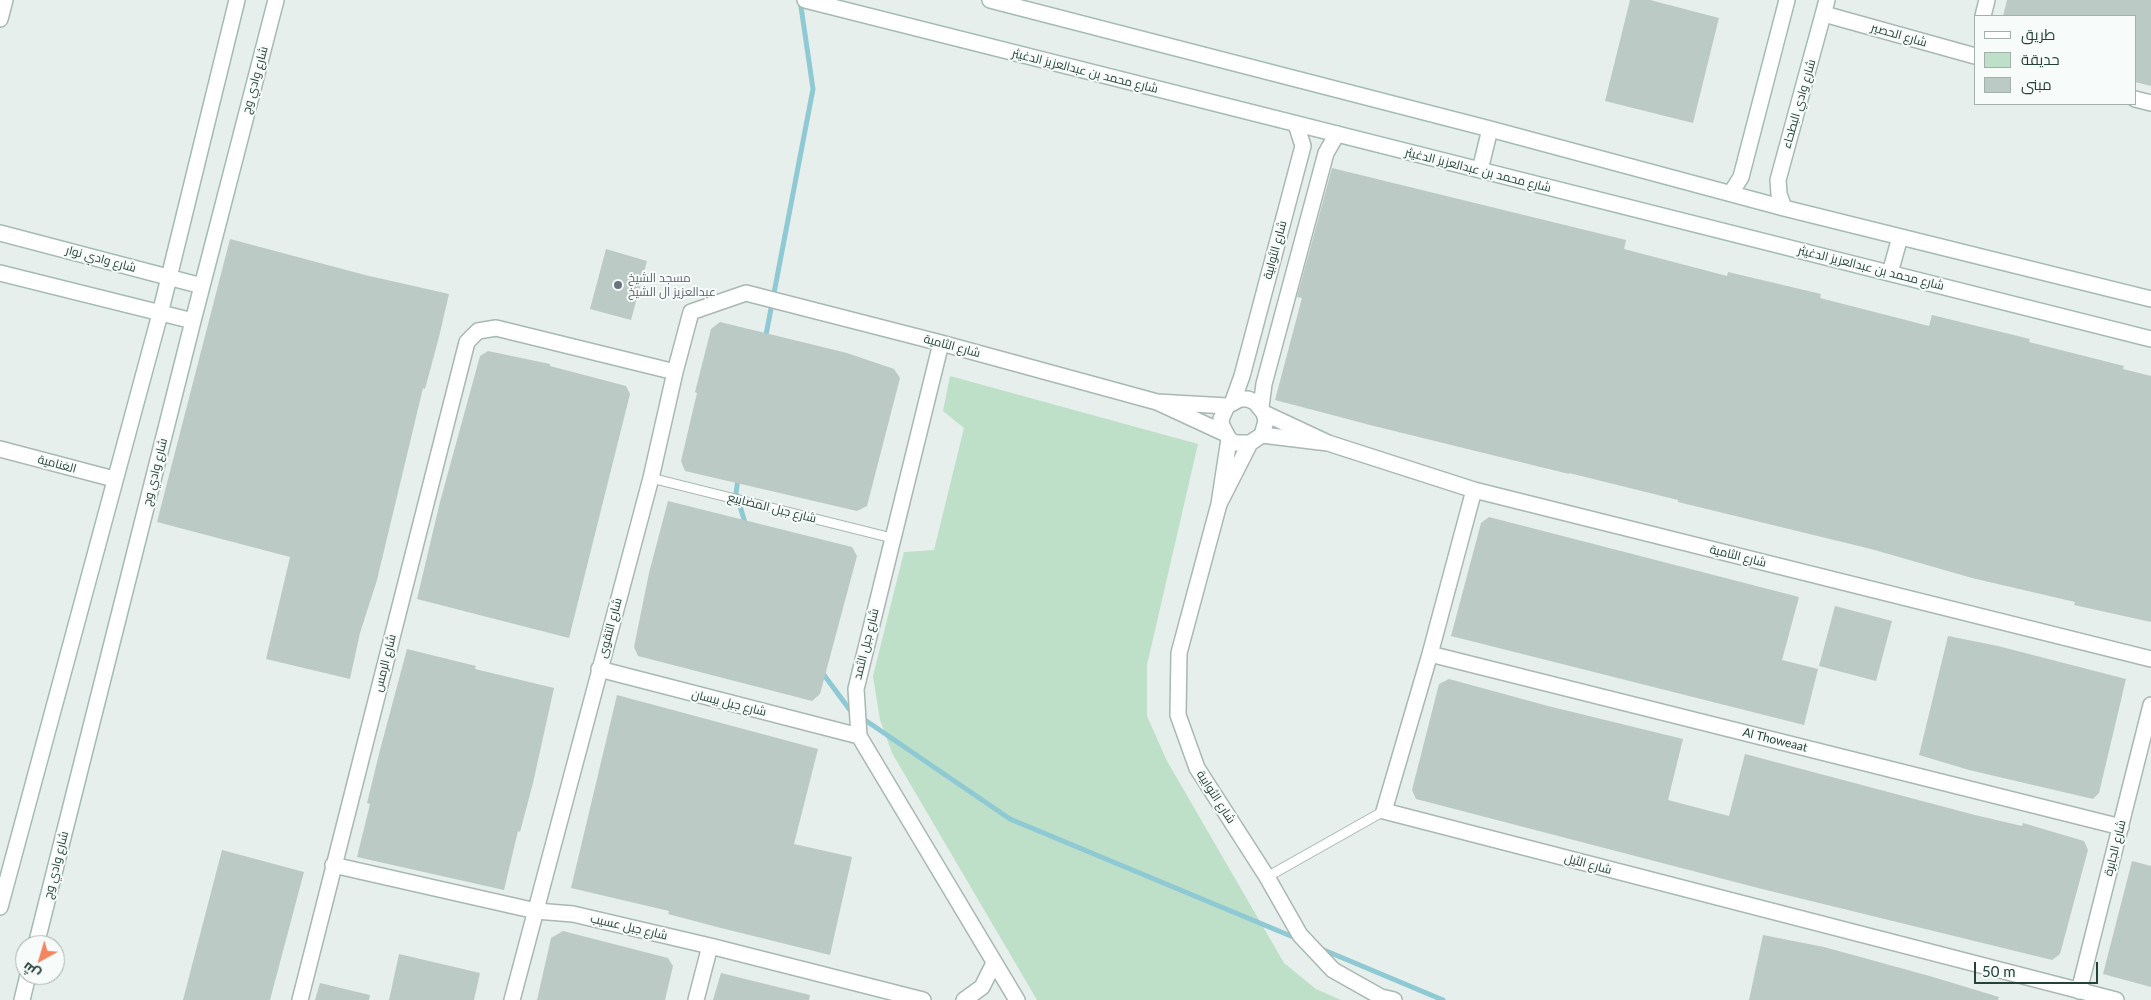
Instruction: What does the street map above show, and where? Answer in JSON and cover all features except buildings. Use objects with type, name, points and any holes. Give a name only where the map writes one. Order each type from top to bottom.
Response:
[{"type":"street","points":[[0,907],[160,314],[237,0]]},
{"type":"street","name":"شارع وادي وج","points":[[39,935],[276,0]]},
{"type":"street","name":"شارع محمد بن عبدالعزيز الدغيثر","points":[[805,0],[2151,339]]},
{"type":"street","points":[[990,0],[1490,128],[1784,208],[2151,299]]},
{"type":"street","points":[[1731,193],[1741,177],[1787,0]]},
{"type":"street","points":[[1983,15],[1986,0]]},
{"type":"street","name":"شارع الحصير","points":[[1826,7],[1974,53]]},
{"type":"street","name":"شارع وادي البطحاء","points":[[1784,208],[1779,194],[1778,180],[1826,7]]},
{"type":"street","points":[[2136,99],[2151,103]]},
{"type":"street","name":"شارع الثوابية","points":[[1230,404],[1242,376],[1303,146],[1296,124]]},
{"type":"street","points":[[1480,170],[1490,128]]},
{"type":"street","name":"شارع الثوابية","points":[[1263,410],[1264,384],[1326,153],[1337,134]]},
{"type":"street","name":"شارع وادي نوار","points":[[0,233],[202,286]]},
{"type":"street","points":[[1890,273],[1900,236]]},
{"type":"street","points":[[0,273],[193,321]]},
{"type":"street","name":"شارع الثامية","points":[[746,293],[942,343],[1157,402]]},
{"type":"street","name":"شارع التقوى","points":[[512,1000],[651,478],[675,372],[692,312],[746,293]]},
{"type":"street","name":"شارع الرمس","points":[[300,1000],[467,342],[478,331],[496,328],[675,372]]},
{"type":"street","name":"شارع جبل الثمد","points":[[942,343],[856,689],[859,736],[1017,1000]]},
{"type":"street","points":[[1157,402],[1230,404],[1240,399],[1248,399],[1263,410],[1328,443]]},
{"type":"street","points":[[1157,402],[1227,436],[1235,443],[1256,439],[1328,443]]},
{"type":"street","points":[[1219,504],[1227,436],[1221,419],[1230,404]]},
{"type":"street","points":[[1219,504],[1266,421],[1263,410]]},
{"type":"street","name":"شارع الثامية","points":[[1328,443],[1474,490],[2151,659]]},
{"type":"street","name":"الغنامية","points":[[0,449],[114,479]]},
{"type":"street","points":[[1384,811],[1430,654],[1474,490]]},
{"type":"street","name":"شارع الثوابية","points":[[1219,504],[1179,653],[1178,714],[1197,768],[1267,877],[1300,935],[1333,970],[1381,997],[1394,1000]]},
{"type":"street","name":"Al Thoweaat","points":[[1430,654],[2121,826]]},
{"type":"street","name":"شارع جبل بيسان","points":[[599,670],[859,736]]},
{"type":"street","name":"شارع الجابرة","points":[[2079,991],[2151,705]]},
{"type":"street","name":"شارع الثيل","points":[[1384,811],[2116,1000]]},
{"type":"street","name":"شارع جبل عسيب","points":[[333,865],[536,910],[573,914],[710,946],[922,1000]]},
{"type":"street","points":[[696,1000],[710,946]]},
{"type":"street","points":[[964,1000],[982,987],[994,963]]},
{"type":"street","points":[[22,1000],[26,985]]},
{"type":"lane","name":"شارع جبل المضابيع","points":[[651,478],[892,538]]},
{"type":"lane","points":[[1267,877],[1384,811]]},
{"type":"green space","points":[[950,376],[1198,444],[1147,665],[1147,716],[1167,761],[1284,963],[1316,989],[1341,1000],[1037,1000],[892,753],[880,720],[873,676],[904,552],[934,550],[964,428],[943,411]]},
{"type":"waterway","points":[[765,340],[813,89],[800,0]]},
{"type":"waterway","points":[[738,479],[736,493],[746,526]]},
{"type":"waterway","points":[[821,671],[850,710],[855,713]]},
{"type":"waterway","points":[[862,718],[1010,819],[1298,939]]},
{"type":"waterway","points":[[1319,948],[1443,1000]]},
{"type":"place","name":"مسجد الشيخ عبدالعزيز ال الشيخ","points":[[618,285]]}]
